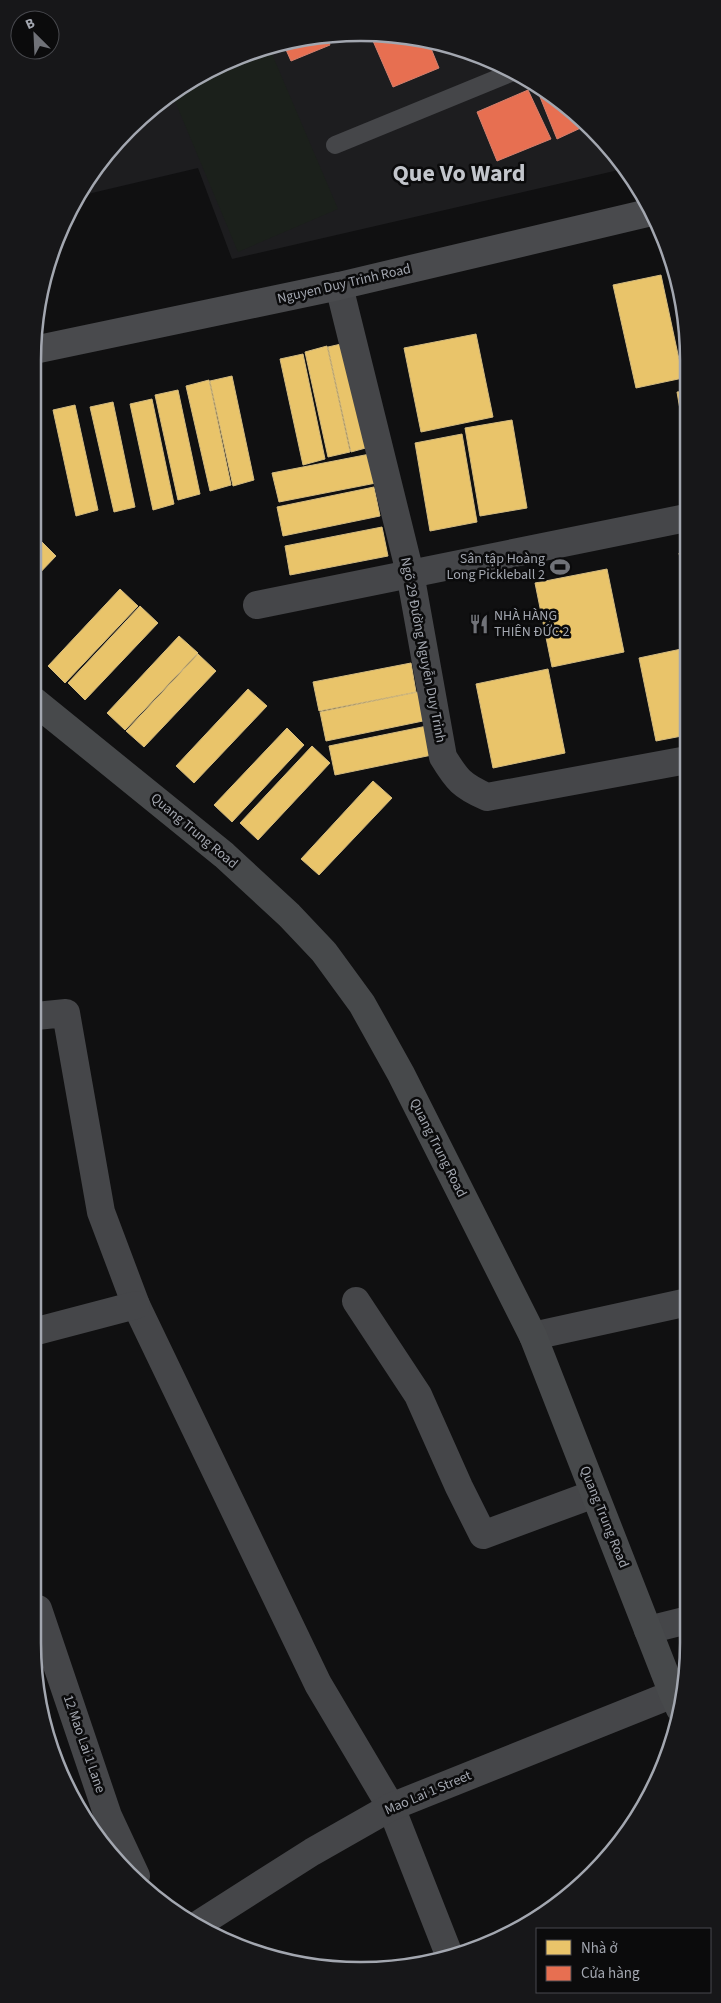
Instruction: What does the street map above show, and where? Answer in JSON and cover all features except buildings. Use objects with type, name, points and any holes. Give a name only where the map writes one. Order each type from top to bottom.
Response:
[{"type":"main road","name":"Quang Trung Road","points":[[41,706],[224,855],[289,915],[324,952],[362,1004],[401,1074],[533,1336],[675,1698]]},
{"type":"street","name":"Nguyen Duy Trinh Road","points":[[42,348],[340,286],[644,214]]},
{"type":"street","name":"Ngõ 29 Đường Nguyễn Duy Trinh","points":[[340,286],[410,573],[443,757],[453,775],[466,788],[487,797],[680,761]]},
{"type":"street","points":[[257,605],[680,519]]},
{"type":"street","points":[[41,1016],[66,1013],[101,1212],[136,1305],[318,1684],[391,1807],[447,1950]]},
{"type":"street","points":[[356,1301],[418,1395],[459,1487],[483,1535],[594,1494]]},
{"type":"street","points":[[533,1336],[680,1304]]},
{"type":"street","points":[[41,1330],[136,1305]]},
{"type":"street","name":"12 Mao Lai 1 Lane","points":[[41,1618],[108,1816],[130,1863]]},
{"type":"street","points":[[648,1630],[680,1622]]},
{"type":"street","name":"Mao Lai 1 Street","points":[[204,1921],[312,1852],[391,1807],[674,1702]]},
{"type":"lane","points":[[335,145],[505,75]]},
{"type":"shaded area","points":[[360,41],[423,47],[463,58],[502,74],[538,95],[571,120],[601,150],[617,170],[232,259],[198,168],[88,194],[120,150],[150,120],[201,84],[238,66],[278,52],[319,44]]},
{"type":"shaded area","points":[[272,54],[338,209],[238,252],[175,101],[219,74]]},
{"type":"place","name":"Sân tập Hoàng Long Pickleball 2","points":[[560,567]]},
{"type":"place","name":"NHÀ HÀNG THIÊN ĐỨC 2","points":[[479,624]]},
{"type":"district","name":"Que Vo Ward","points":[[459,173]]}]
